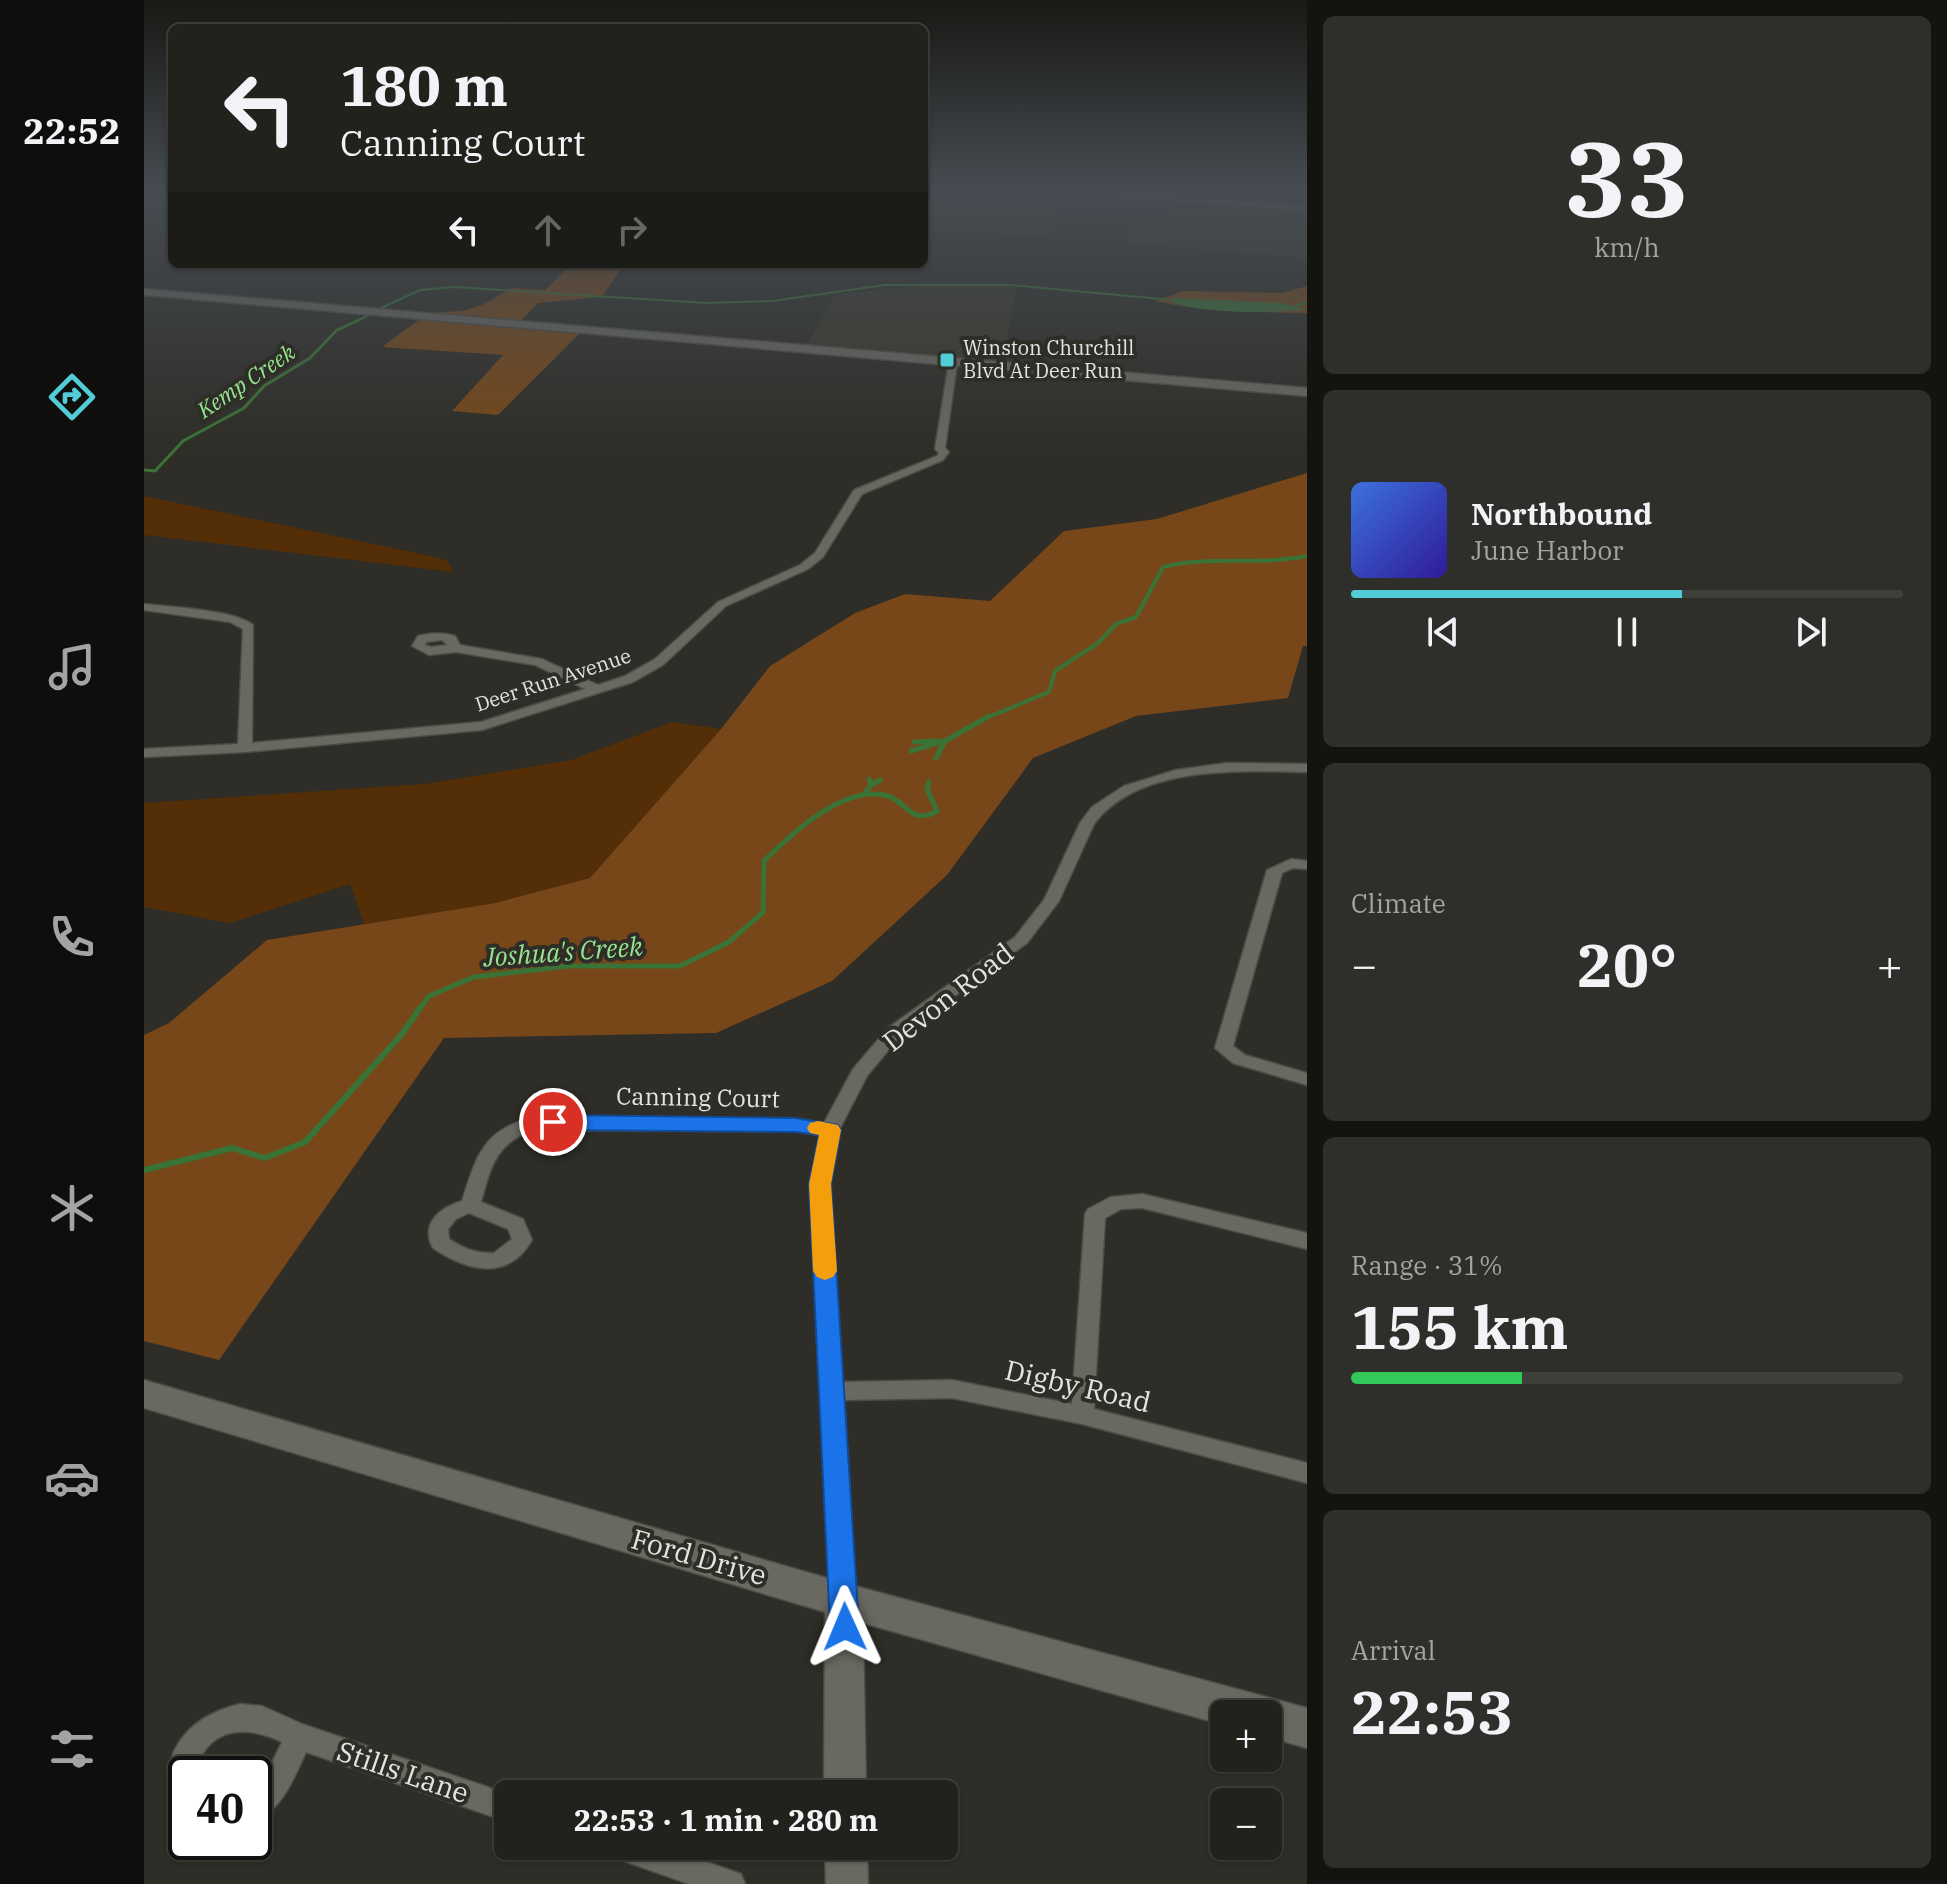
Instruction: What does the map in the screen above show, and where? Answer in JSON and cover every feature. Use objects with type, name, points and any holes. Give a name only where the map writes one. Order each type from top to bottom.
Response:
[{"type":"main road","points":[[144,292],[1307,392]]},
{"type":"main road","name":"Ford Drive","points":[[144,1394],[844,1600],[1210,1701]]},
{"type":"main road","name":"Devon Road","points":[[844,1600],[845,1780]]},
{"type":"main road","points":[[1282,1721],[1307,1728]]},
{"type":"main road","points":[[846,1860],[847,1884]]},
{"type":"street","name":"Deer Run Avenue","points":[[144,753],[245,748],[482,726],[629,679],[659,662],[722,604],[804,567],[819,555],[858,492],[940,458],[944,452],[940,449],[953,363]]},
{"type":"street","points":[[144,607],[230,619],[249,628],[245,748]]},
{"type":"street","points":[[456,648],[538,662],[596,689]]},
{"type":"street","name":"Devon Road","points":[[844,1600],[820,1184],[830,1130],[859,1073],[894,1032],[1021,940],[1051,901],[1087,823],[1097,810],[1129,789],[1176,774],[1227,767],[1307,768]]},
{"type":"street","points":[[1307,865],[1291,863],[1275,870],[1224,1048],[1239,1059],[1307,1079]]},
{"type":"street","name":"Canning Court","points":[[470,1206],[491,1146],[501,1135],[530,1124],[795,1125],[830,1130]]},
{"type":"street","points":[[1082,1415],[1095,1214],[1118,1202],[1142,1201],[1307,1241]]},
{"type":"street","name":"Digby Road","points":[[832,1391],[952,1389],[1082,1415],[1307,1473]]},
{"type":"street","name":"Stills Lane","points":[[186,1756],[195,1742],[224,1721],[257,1717],[299,1736],[494,1803]]},
{"type":"street","points":[[272,1788],[299,1736]]},
{"type":"street","points":[[661,1860],[731,1884]]},
{"type":"shaded area","points":[[560,276],[616,276],[602,297],[538,303],[515,327],[579,334],[498,415],[452,411],[503,355],[382,347],[428,313],[462,311],[482,305],[512,288],[545,290]]},
{"type":"shaded area","points":[[940,284],[1017,285],[1003,364],[805,348],[835,294]]},
{"type":"shaded area","points":[[1307,286],[1307,313],[1212,309],[1155,301],[1184,291],[1282,293]]},
{"type":"shaded area","points":[[1174,298],[1283,303],[1305,309],[1220,311],[1173,303]]},
{"type":"shaded area","points":[[1307,473],[1307,646],[1303,646],[1288,698],[1136,716],[1033,758],[947,875],[832,981],[716,1033],[444,1038],[219,1360],[144,1341],[144,1035],[169,1023],[267,940],[495,903],[590,878],[721,729],[770,666],[855,613],[905,594],[990,601],[1064,531],[1157,519]]},
{"type":"shaded area","points":[[144,496],[447,560],[454,572],[144,535]]},
{"type":"shaded area","points":[[672,722],[721,729],[590,878],[495,903],[364,924],[350,884],[230,923],[144,907],[144,803],[424,784],[571,760]]},
{"type":"waterway","name":"Kemp Creek","points":[[379,309],[420,290],[453,287],[705,303],[772,301],[885,285],[1011,285],[1172,300]]},
{"type":"waterway","name":"Kemp Creek","points":[[1296,305],[1307,303]]},
{"type":"waterway","name":"Kemp Creek","points":[[359,320],[367,316]]},
{"type":"waterway","name":"Kemp Creek","points":[[144,470],[155,471],[183,441],[244,408],[264,386],[310,358],[337,330],[359,320]]},
{"type":"waterway","name":"Kemp Creek","points":[[355,322],[359,320]]},
{"type":"waterway","name":"Joshua's Creek","points":[[986,718],[1049,692],[1055,671],[1098,643],[1116,624],[1136,617],[1163,567],[1181,563],[1307,556]]},
{"type":"waterway","name":"Joshua's Creek","points":[[936,758],[945,741],[989,716]]},
{"type":"waterway","points":[[914,742],[937,741]]},
{"type":"waterway","points":[[911,751],[944,741]]},
{"type":"waterway","points":[[869,779],[871,785]]},
{"type":"waterway","points":[[871,785],[880,780]]},
{"type":"waterway","name":"Joshua's Creek","points":[[419,1010],[429,996],[474,977],[568,966],[680,966],[729,942],[763,912],[764,861],[804,825],[837,804],[871,794],[888,796],[915,814],[928,815],[937,811],[927,789],[929,782]]},
{"type":"waterway","points":[[864,794],[871,785]]},
{"type":"waterway","name":"Joshua's Creek","points":[[144,1170],[232,1148],[265,1158],[305,1142],[402,1034],[420,1008]]},
{"type":"slow traffic","points":[[818,1128],[830,1130],[820,1184],[825,1271]]},
{"type":"place","name":"Winston Churchill Blvd At Deer Run","points":[[947,360]]},
{"type":"route","points":[[553,1122],[795,1125],[830,1130],[820,1184],[845,1627]]}]
